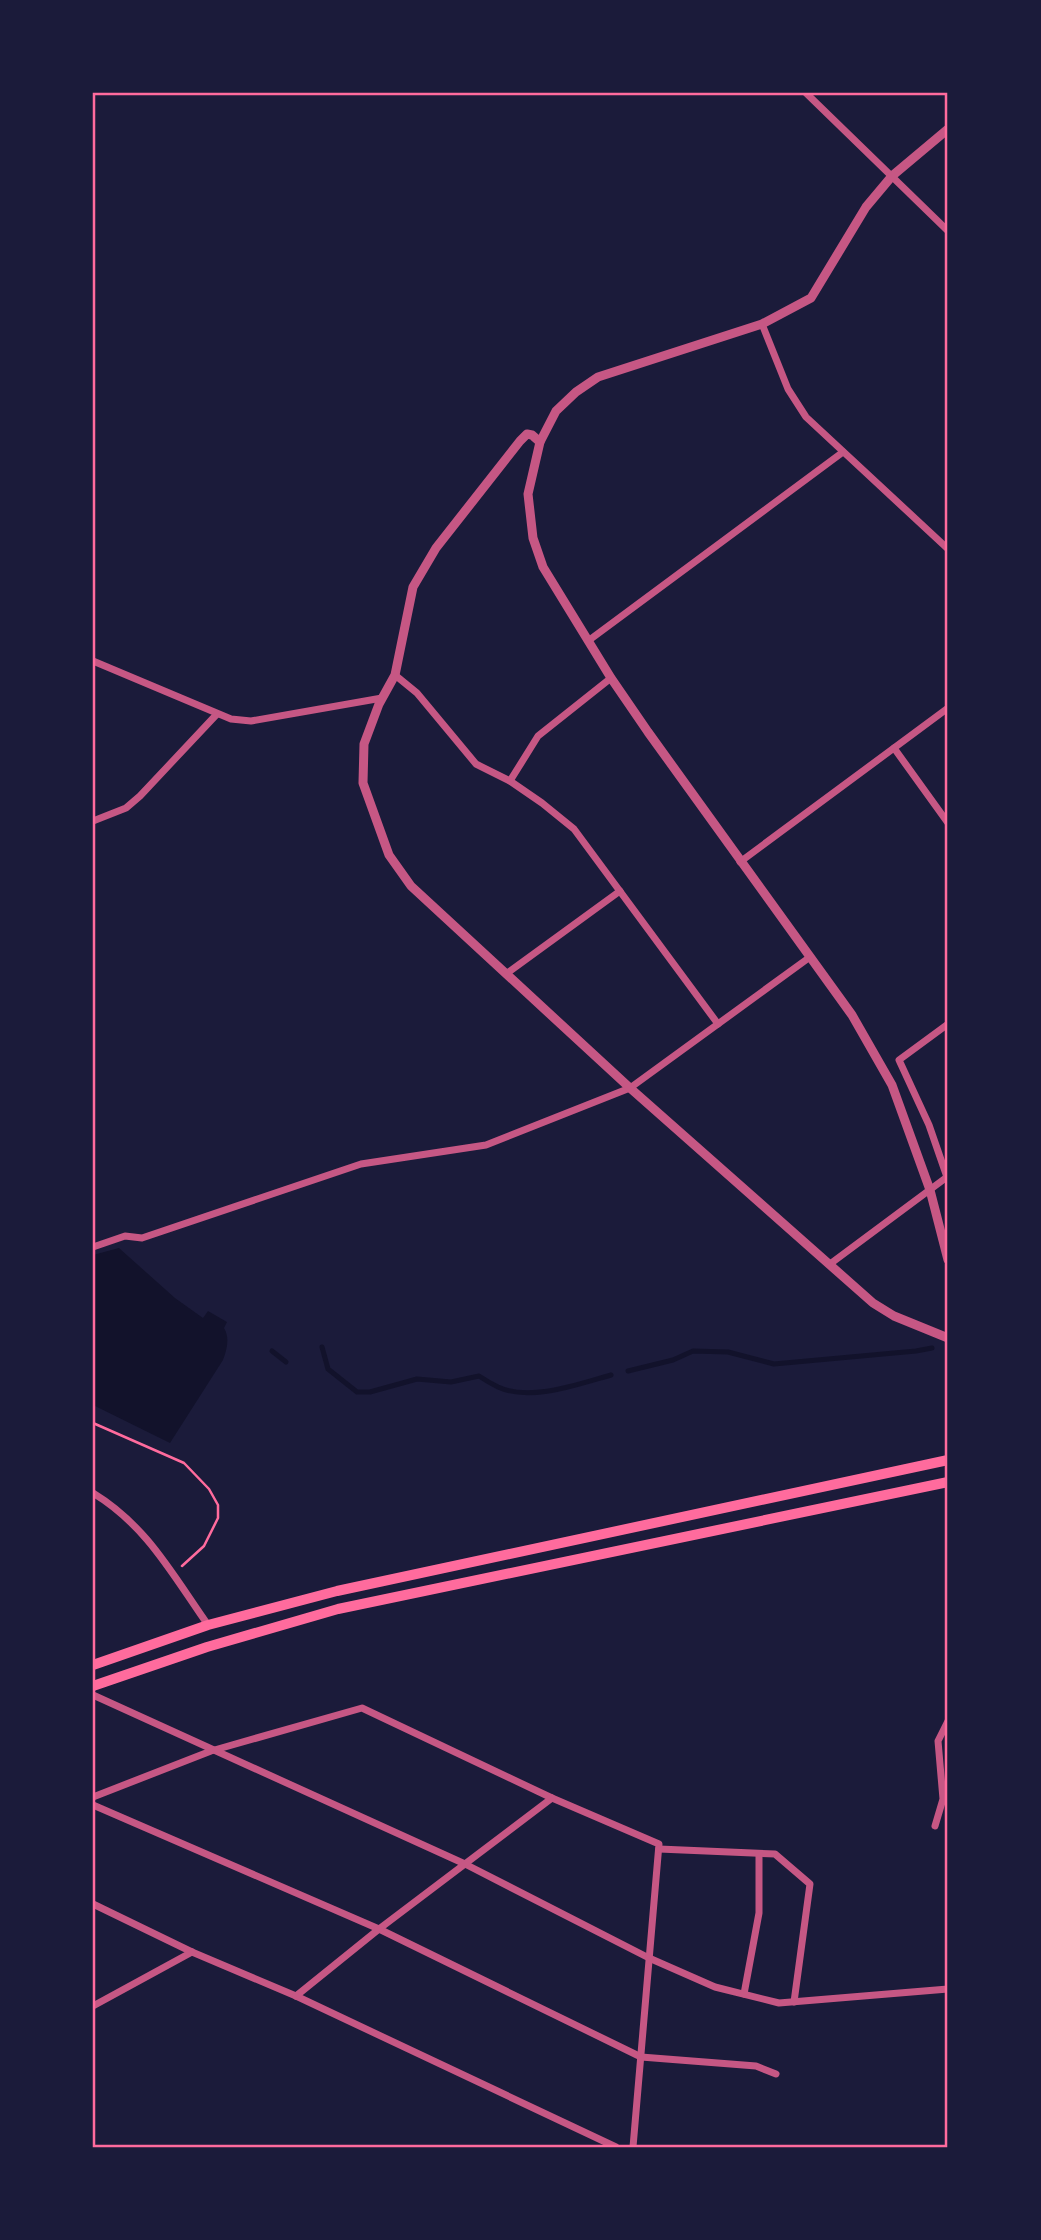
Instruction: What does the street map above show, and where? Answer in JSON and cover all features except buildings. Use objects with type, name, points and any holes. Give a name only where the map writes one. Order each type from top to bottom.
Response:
[{"type":"main road","points":[[93,1665],[208,1625],[337,1591],[948,1460]]},
{"type":"main road","points":[[93,1686],[207,1647],[338,1609],[948,1482]]},
{"type":"street","points":[[806,93],[948,231]]},
{"type":"street","points":[[948,129],[892,176],[866,207],[811,298],[762,324],[598,377],[576,392],[556,411],[540,442],[528,494],[533,538],[543,567],[588,641],[740,862],[852,1015],[888,1077],[930,1190],[948,1260]]},
{"type":"street","points":[[762,324],[788,389],[806,417],[948,549]]},
{"type":"street","points":[[540,442],[527,434],[520,441],[436,548],[413,587],[395,675],[382,698],[364,744],[363,783],[388,855],[411,886],[506,974],[630,1088],[873,1303],[894,1316],[948,1338]]},
{"type":"street","points":[[588,641],[843,452]]},
{"type":"street","points":[[93,661],[231,719],[251,721],[382,698]]},
{"type":"street","points":[[395,675],[417,693],[476,764],[510,781],[574,829],[718,1024]]},
{"type":"street","points":[[510,781],[538,736],[611,678]]},
{"type":"street","points":[[740,862],[948,708]]},
{"type":"street","points":[[93,821],[126,808],[140,796],[217,714]]},
{"type":"street","points":[[894,748],[948,823]]},
{"type":"street","points":[[506,974],[620,891]]},
{"type":"street","points":[[93,1247],[125,1236],[142,1238],[361,1164],[486,1145],[630,1088],[810,957]]},
{"type":"street","points":[[830,1264],[947,1177],[929,1125],[899,1060],[948,1024]]},
{"type":"street","points":[[93,1493],[114,1506],[146,1536],[174,1572],[208,1625]]},
{"type":"street","points":[[93,1695],[211,1751],[465,1864],[649,1958],[715,1987],[779,2003],[948,1989]]},
{"type":"street","points":[[93,1797],[211,1751],[362,1709],[552,1798],[659,1844],[633,2147]]},
{"type":"street","points":[[935,1826],[943,1798],[938,1741],[948,1721]]},
{"type":"street","points":[[296,1996],[379,1929],[552,1798]]},
{"type":"street","points":[[93,1805],[379,1929],[641,2057],[756,2066],[776,2074]]},
{"type":"street","points":[[659,1849],[775,1854],[810,1884],[794,2002]]},
{"type":"street","points":[[744,1994],[759,1913],[759,1854]]},
{"type":"street","points":[[93,1904],[192,1952],[296,1996],[616,2147]]},
{"type":"street","points":[[93,2006],[192,1952]]},
{"type":"path","points":[[93,1423],[184,1463],[209,1489],[218,1505],[218,1518],[204,1546],[174,1572]]},
{"type":"shaded area","points":[[119,1248],[175,1298],[203,1318],[208,1311],[227,1322],[224,1328],[227,1344],[223,1360],[170,1443],[93,1405],[93,1255]]},
{"type":"waterway","points":[[322,1347],[328,1369],[357,1392],[370,1392],[417,1379],[451,1382],[479,1376],[498,1387],[525,1393],[570,1387],[611,1375]]},
{"type":"waterway","points":[[628,1371],[673,1360],[693,1351],[728,1352],[774,1364],[932,1348]]},
{"type":"waterway","points":[[272,1351],[286,1362]]}]
